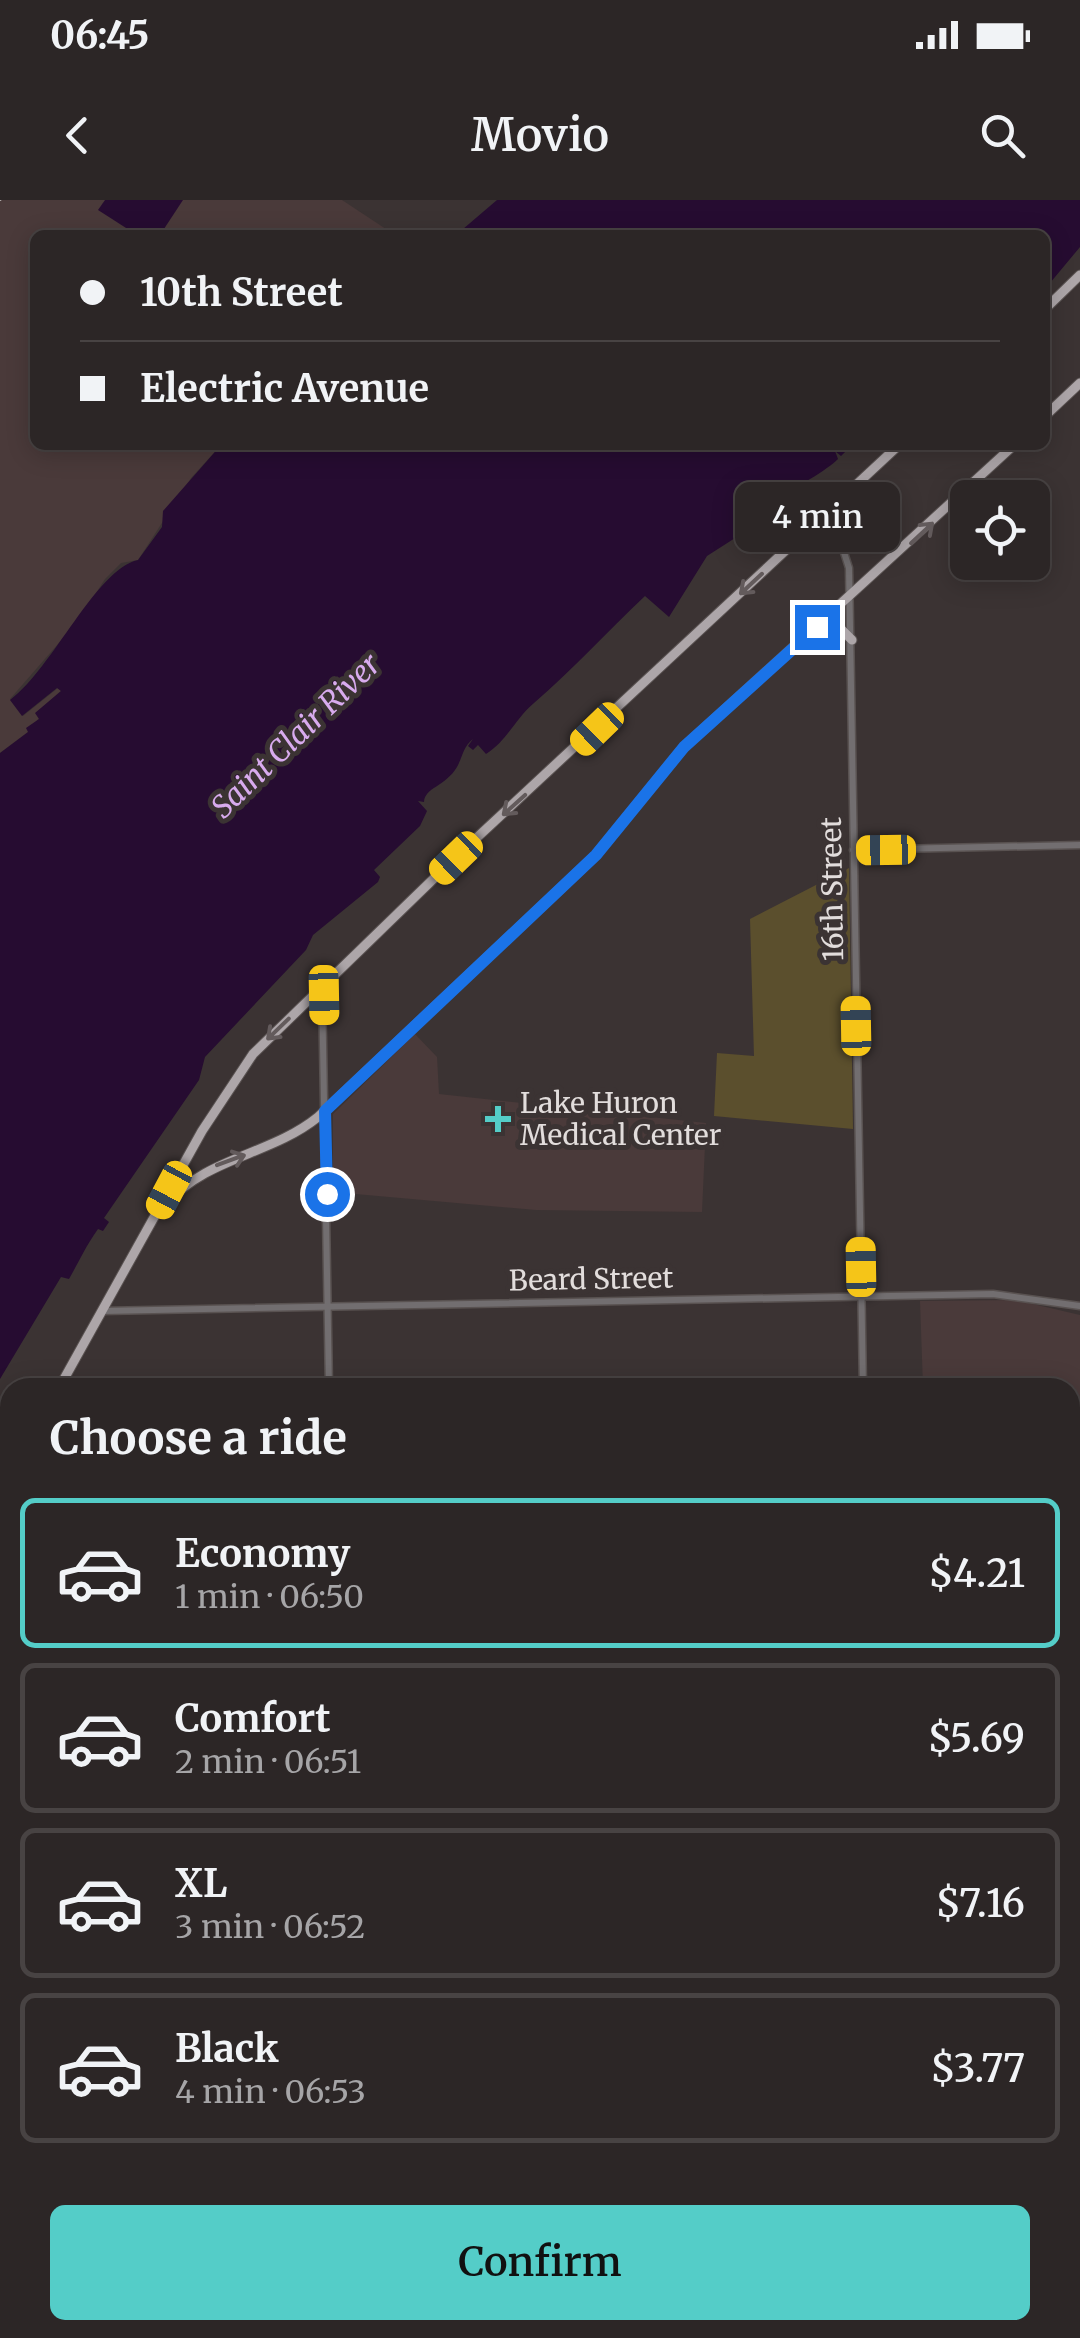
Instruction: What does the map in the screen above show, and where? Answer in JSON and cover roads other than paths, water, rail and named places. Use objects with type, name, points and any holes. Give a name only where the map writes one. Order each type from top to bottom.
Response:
[{"type":"main road","points":[[1050,304],[1080,275]]},
{"type":"main road","points":[[1050,411],[1080,383]]},
{"type":"main road","points":[[64,1378],[244,1064],[322,986],[894,450]]},
{"type":"main road","points":[[154,1218],[190,1181],[218,1164],[286,1140],[325,1111],[596,855],[684,747],[1009,450]]},
{"type":"main road","points":[[817,627],[838,626],[852,640]]},
{"type":"main road","points":[[184,1163],[190,1181]]},
{"type":"street","name":"16th Street","points":[[820,519],[846,554],[850,599],[863,1378]]},
{"type":"street","points":[[853,850],[1080,846]]},
{"type":"street","points":[[322,986],[329,1378]]},
{"type":"street","name":"Beard Street","points":[[102,1311],[1016,1294],[1080,1306]]},
{"type":"water","points":[[105,200],[183,200],[163,230],[129,230],[98,210]]},
{"type":"water","points":[[497,200],[1080,200],[1080,247],[1050,283],[1050,230],[462,230]]},
{"type":"water","name":"Saint Clair River","points":[[217,450],[847,450],[841,456],[835,451],[838,459],[775,503],[772,498],[768,500],[774,509],[771,515],[707,556],[669,617],[645,596],[527,709],[493,749],[486,754],[478,745],[473,750],[468,746],[473,739],[470,742],[452,774],[428,793],[424,802],[418,801],[427,811],[420,826],[374,870],[380,877],[378,882],[313,935],[306,950],[205,1057],[199,1080],[104,1218],[109,1222],[103,1231],[98,1229],[69,1279],[61,1277],[0,1378],[0,753],[28,732],[26,728],[39,719],[35,713],[61,691],[57,688],[22,716],[10,700],[42,666],[106,581],[138,560],[162,527],[163,511]]},
{"type":"place","name":"Lake Huron Medical Center","points":[[498,1119]]}]
